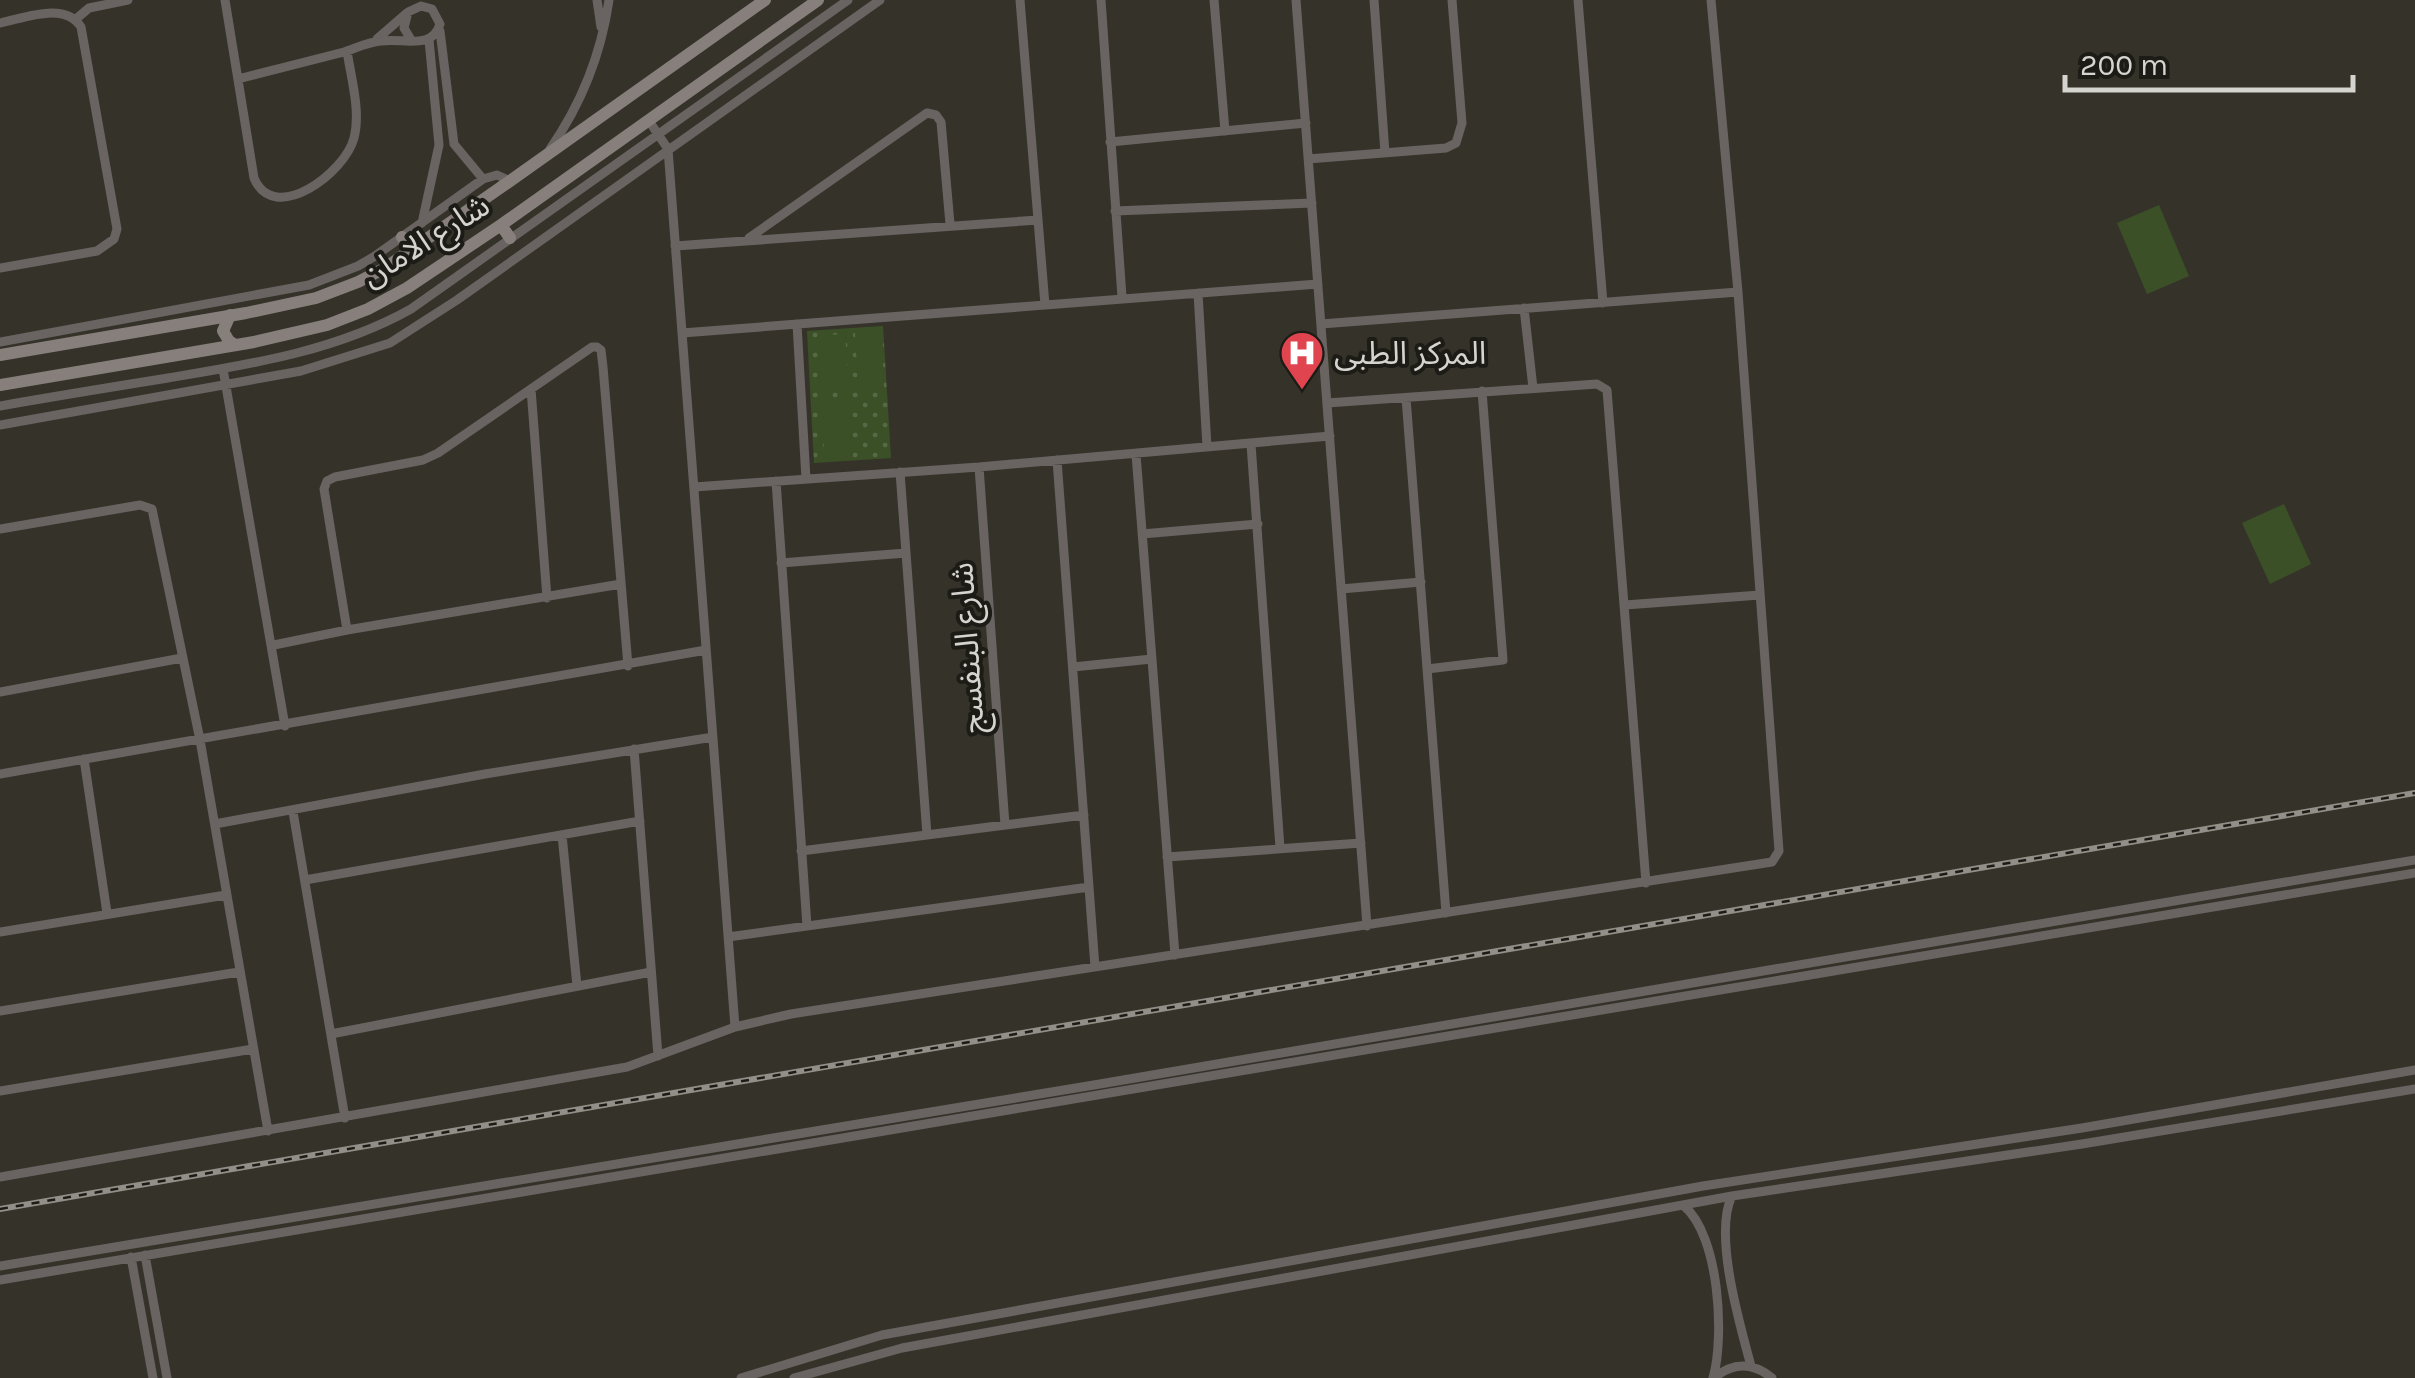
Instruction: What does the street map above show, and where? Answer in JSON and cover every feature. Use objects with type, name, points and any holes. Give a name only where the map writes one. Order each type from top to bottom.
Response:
[{"type":"street","points":[[76,20],[89,8],[128,0]]},
{"type":"street","points":[[226,0],[254,178],[259,190],[269,197],[280,198],[323,181],[346,158],[357,118],[347,50]]},
{"type":"street","points":[[438,0],[436,13],[454,144],[483,179]]},
{"type":"street","points":[[596,0],[603,35]]},
{"type":"street","points":[[546,155],[581,100],[603,35],[609,0]]},
{"type":"street","name":"شارع الامان","points":[[0,355],[330,294],[372,275],[765,0]]},
{"type":"street","name":"شارع الامان","points":[[0,385],[236,345],[327,325],[368,309],[408,288],[501,226],[818,0]]},
{"type":"street","points":[[0,406],[223,369],[330,346],[372,330],[411,309],[848,0]]},
{"type":"street","points":[[0,425],[301,371],[390,343],[880,0]]},
{"type":"street","points":[[1020,0],[1045,305]]},
{"type":"street","points":[[1101,0],[1122,297]]},
{"type":"street","points":[[1214,0],[1225,131]]},
{"type":"street","points":[[1296,0],[1367,926]]},
{"type":"street","points":[[1374,0],[1385,153]]},
{"type":"street","points":[[1308,159],[1446,148],[1459,138],[1462,123],[1452,0]]},
{"type":"street","points":[[1578,0],[1603,302]]},
{"type":"street","points":[[0,1177],[626,1066],[735,1026],[791,1014],[1768,864],[1778,856],[1738,292],[1712,0]]},
{"type":"street","points":[[375,41],[414,6],[436,13]]},
{"type":"street","points":[[410,38],[404,22],[414,6]]},
{"type":"street","points":[[0,23],[56,12],[67,14],[82,27],[118,229],[114,239],[98,250],[0,268]]},
{"type":"street","points":[[238,80],[375,41],[429,40],[439,28]]},
{"type":"street","points":[[422,223],[439,145],[429,40]]},
{"type":"street","points":[[747,240],[927,113],[942,122],[950,224]]},
{"type":"street","points":[[648,120],[668,149],[735,1026]]},
{"type":"street","points":[[1110,142],[1306,122]]},
{"type":"street","points":[[439,145],[454,144]]},
{"type":"street","points":[[0,342],[309,285],[358,266],[483,179],[497,176],[510,181]]},
{"type":"street","points":[[1116,211],[1312,202]]},
{"type":"street","points":[[675,246],[1038,220]]},
{"type":"street","points":[[501,226],[510,238]]},
{"type":"street","points":[[402,237],[411,250]]},
{"type":"street","points":[[682,334],[1318,284]]},
{"type":"street","points":[[1321,324],[1738,292]]},
{"type":"street","points":[[1198,293],[1207,448]]},
{"type":"street","points":[[1524,308],[1533,388]]},
{"type":"street","points":[[230,315],[223,331],[236,345]]},
{"type":"street","points":[[173,324],[182,339],[177,354]]},
{"type":"street","points":[[797,324],[806,479]]},
{"type":"street","points":[[347,630],[324,488],[328,481],[423,460],[468,434],[592,347],[602,350],[628,666]]},
{"type":"street","points":[[223,369],[286,726]]},
{"type":"street","points":[[1327,404],[1598,384],[1607,390],[1646,882]]},
{"type":"street","points":[[531,390],[547,598]]},
{"type":"street","points":[[1428,669],[1503,660],[1482,391]]},
{"type":"street","points":[[1406,398],[1446,913]]},
{"type":"street","points":[[694,487],[1330,436]]},
{"type":"street","points":[[1251,444],[1280,848]]},
{"type":"street","points":[[1136,454],[1174,955]]},
{"type":"street","points":[[1057,460],[1095,967]]},
{"type":"street","name":"شارع البنفسج","points":[[978,467],[1005,825]]},
{"type":"street","points":[[900,472],[927,835]]},
{"type":"street","points":[[776,481],[806,926]]},
{"type":"street","points":[[0,529],[140,505],[152,509],[200,740],[268,1131]]},
{"type":"street","points":[[1142,534],[1258,524]]},
{"type":"street","points":[[781,562],[906,553]]},
{"type":"street","points":[[1341,589],[1421,582]]},
{"type":"street","points":[[274,646],[621,584]]},
{"type":"street","points":[[1625,605],[1760,596]]},
{"type":"street","points":[[0,774],[706,650]]},
{"type":"street","points":[[0,692],[182,658]]},
{"type":"street","points":[[1073,667],[1152,660]]},
{"type":"street","points":[[215,824],[713,737]]},
{"type":"street","points":[[634,749],[658,1056]]},
{"type":"street","points":[[84,758],[106,913]]},
{"type":"street","points":[[293,812],[345,1118]]},
{"type":"street","points":[[802,851],[1084,815]]},
{"type":"street","points":[[305,880],[640,821]]},
{"type":"street","points":[[562,835],[578,986]]},
{"type":"street","points":[[1167,857],[1361,842]]},
{"type":"street","points":[[0,1266],[2415,860]]},
{"type":"street","points":[[0,1280],[2415,874]]},
{"type":"street","points":[[728,937],[1089,887]]},
{"type":"street","points":[[0,932],[226,895]]},
{"type":"street","points":[[0,1011],[240,972]]},
{"type":"street","points":[[331,1034],[651,972]]},
{"type":"street","points":[[0,1090],[253,1049]]},
{"type":"street","points":[[741,1378],[882,1335],[1564,1211],[2415,1070]]},
{"type":"street","points":[[794,1378],[902,1348],[1732,1196],[2414,1091]]},
{"type":"street","points":[[2286,1093],[2288,1110]]},
{"type":"street","points":[[1780,1174],[1783,1191]]},
{"type":"street","points":[[1732,1196],[1725,1231],[1738,1324],[1751,1366]]},
{"type":"street","points":[[1684,1206],[1699,1220],[1706,1238],[1720,1330],[1714,1378]]},
{"type":"street","points":[[1564,1211],[1566,1228]]},
{"type":"street","points":[[119,1245],[126,1258],[153,1378]]},
{"type":"street","points":[[145,1255],[167,1378]]},
{"type":"street","points":[[844,1345],[848,1362]]},
{"type":"street","points":[[1714,1378],[1728,1368],[1751,1366],[1772,1378]]},
{"type":"green space","points":[[2159,205],[2189,276],[2147,294],[2117,223]]},
{"type":"green space","points":[[883,326],[891,458],[814,463],[807,331]]},
{"type":"green space","points":[[881,331],[884,387],[858,388],[855,332]]},
{"type":"green space","points":[[845,334],[849,390],[821,392],[817,336]]},
{"type":"green space","points":[[848,401],[853,456],[825,459],[820,403]]},
{"type":"green space","points":[[2284,504],[2311,564],[2270,584],[2242,523]]},
{"type":"railway","points":[[0,1209],[2415,793]]},
{"type":"place","name":"المركز الطبى","points":[[1302,391]]}]
